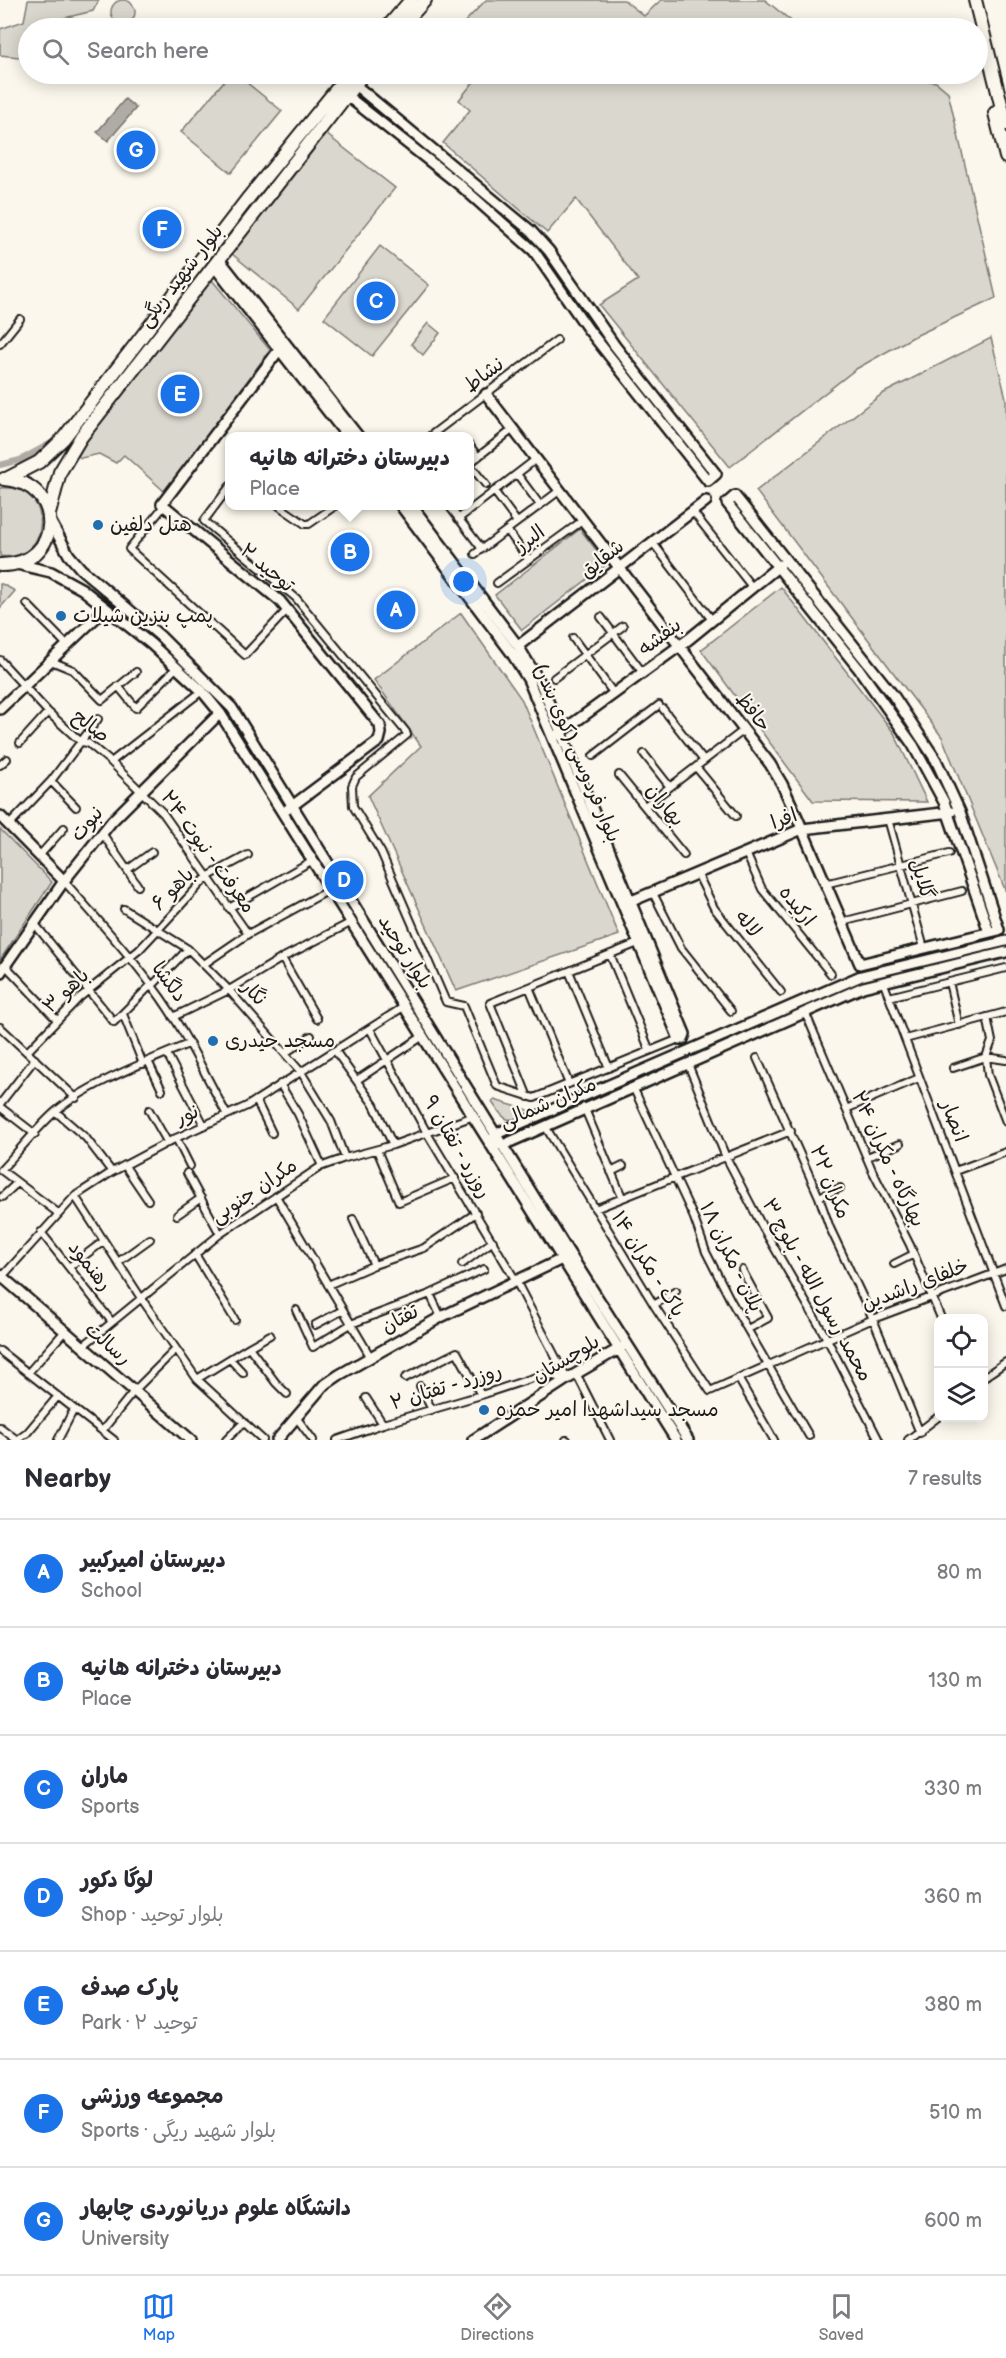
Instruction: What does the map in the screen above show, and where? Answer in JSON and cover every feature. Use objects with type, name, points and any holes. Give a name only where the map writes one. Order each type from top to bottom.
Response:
[{"type":"highway","points":[[396,18],[411,0]]},
{"type":"highway","points":[[409,18],[424,0]]},
{"type":"highway","points":[[967,0],[972,18]]},
{"type":"highway","points":[[975,0],[980,18]]},
{"type":"highway","points":[[988,52],[1006,124]]},
{"type":"highway","points":[[988,83],[1006,157]]},
{"type":"highway","name":"بلوار شهید ریگی","points":[[3,480],[39,462],[63,439],[249,197],[348,84]]},
{"type":"highway","name":"بلوار شهید ریگی","points":[[10,565],[34,556],[42,547],[49,531],[49,516],[60,472],[81,436],[220,267],[346,95],[350,84]]},
{"type":"highway","points":[[3,480],[25,483],[33,489],[46,504],[49,516]]},
{"type":"street","points":[[346,95],[461,186],[522,240],[541,260],[588,329],[708,481],[716,474],[615,346],[549,251],[531,231],[368,96],[357,84]]},
{"type":"street","points":[[360,105],[368,96]]},
{"type":"street","points":[[522,240],[531,231]]},
{"type":"street","points":[[220,267],[355,432]]},
{"type":"street","points":[[0,344],[20,319]]},
{"type":"street","points":[[271,332],[279,350],[344,432]]},
{"type":"street","name":"نشاط","points":[[435,432],[557,340]]},
{"type":"street","points":[[279,350],[168,493],[163,500],[164,506],[129,549],[245,655],[288,609]]},
{"type":"street","name":"حافظ","points":[[486,394],[744,730],[782,784],[860,964],[994,931]]},
{"type":"street","points":[[650,406],[658,400]]},
{"type":"street","points":[[474,460],[512,430]]},
{"type":"street","points":[[474,452],[478,457]]},
{"type":"street","points":[[474,507],[535,460]]},
{"type":"street","points":[[474,469],[486,485]]},
{"type":"street","points":[[517,474],[540,505]]},
{"type":"street","points":[[494,491],[517,522]]},
{"type":"street","points":[[475,554],[559,491]]},
{"type":"street","points":[[225,493],[204,521],[296,598],[406,732],[407,735],[356,777],[352,786],[353,806],[381,852],[446,1002],[464,1006],[498,1088],[528,1097],[540,1096],[682,1037]]},
{"type":"street","points":[[735,496],[917,729],[936,760],[960,812],[994,931],[933,779],[887,705],[727,503],[735,496]]},
{"type":"street","name":"شقایق","points":[[515,649],[706,501]]},
{"type":"street","name":"توحید ۲","points":[[164,506],[288,609],[380,725],[379,741],[374,746],[292,806]]},
{"type":"street","points":[[285,510],[305,524],[309,524],[329,510]]},
{"type":"street","name":"بلوار فردوسی (کوی بندر)","points":[[404,510],[447,559]]},
{"type":"street","name":"بلوار فردوسی (کوی بندر)","points":[[415,510],[447,559],[541,684],[557,735],[682,1037]]},
{"type":"street","points":[[452,510],[482,549]]},
{"type":"street","points":[[458,519],[470,510]]},
{"type":"street","points":[[693,512],[752,587]]},
{"type":"street","name":"بلوار توحید","points":[[49,516],[69,555],[81,569],[167,643],[232,708],[478,1114],[490,1143],[562,1259],[688,1440]]},
{"type":"street","name":"البرز","points":[[498,583],[582,521]]},
{"type":"street","points":[[507,530],[529,560]]},
{"type":"street","points":[[653,543],[712,620]]},
{"type":"street","name":"بنفشه","points":[[557,735],[643,674],[786,560]]},
{"type":"street","points":[[0,572],[10,565]]},
{"type":"street","name":"بلوار توحید","points":[[10,565],[61,576],[106,608],[177,668],[202,691],[220,713],[423,1036],[478,1114],[496,1134],[676,1440]]},
{"type":"street","points":[[27,604],[66,645]]},
{"type":"street","points":[[0,709],[106,608]]},
{"type":"street","points":[[601,617],[643,674]]},
{"type":"street","points":[[554,678],[623,626]]},
{"type":"street","points":[[573,638],[614,694]]},
{"type":"street","name":"صالح","points":[[0,660],[48,712],[81,742],[88,743],[142,790]]},
{"type":"street","points":[[51,661],[73,670],[102,700],[136,672]]},
{"type":"street","points":[[118,686],[136,708],[177,668]]},
{"type":"street","points":[[111,762],[202,691]]},
{"type":"street","points":[[593,756],[661,707],[704,761]]},
{"type":"street","points":[[20,743],[48,712]]},
{"type":"street","name":"نبوت","points":[[3,969],[63,881],[102,833],[220,713]]},
{"type":"street","points":[[9,825],[51,781],[98,719]]},
{"type":"street","points":[[645,806],[744,730]]},
{"type":"street","points":[[644,753],[670,787]]},
{"type":"street","points":[[0,765],[7,759]]},
{"type":"street","points":[[696,767],[736,816]]},
{"type":"street","name":"بهاران","points":[[619,775],[684,855]]},
{"type":"street","points":[[51,781],[76,807]]},
{"type":"street","name":"معرفت - نبوت ۲۴","points":[[142,790],[186,843],[248,934]]},
{"type":"street","points":[[283,812],[292,806]]},
{"type":"street","name":"افرا","points":[[627,903],[802,829],[960,812]]},
{"type":"street","points":[[0,816],[63,881]]},
{"type":"street","name":"گلایل","points":[[888,819],[924,948]]},
{"type":"street","points":[[39,856],[64,828]]},
{"type":"street","points":[[102,833],[138,886]]},
{"type":"street","points":[[127,870],[152,852]]},
{"type":"street","name":"ارکیده","points":[[746,853],[762,890],[831,974]]},
{"type":"street","points":[[825,884],[949,853]]},
{"type":"street","name":"باهو ۶","points":[[130,958],[207,877],[248,855]]},
{"type":"street","points":[[229,908],[313,860]]},
{"type":"street","name":"لاله","points":[[697,873],[714,908],[781,992]]},
{"type":"street","name":"دلگشا","points":[[63,881],[152,986],[173,1017],[227,1115]]},
{"type":"street","points":[[204,964],[248,934],[331,889]]},
{"type":"street","points":[[842,922],[962,891]]},
{"type":"street","points":[[653,893],[681,948],[731,1011]]},
{"type":"street","name":"بلوار فردوسی (کوی بندر)","points":[[627,903],[638,943],[682,1037]]},
{"type":"street","name":"نگار","points":[[124,909],[188,949],[229,990],[285,1053],[301,1072],[331,1121],[345,1158]]},
{"type":"street","points":[[173,1017],[229,990],[282,958],[351,922]]},
{"type":"street","points":[[33,923],[114,1022],[188,949]]},
{"type":"street","name":"مکران شمالی","points":[[1006,941],[861,976],[496,1134],[490,1143],[502,1144],[806,1014],[863,987],[1006,952]]},
{"type":"street","points":[[528,1097],[490,1003],[638,943]]},
{"type":"street","points":[[610,954],[650,1051]]},
{"type":"street","name":"باهو ۳","points":[[27,1052],[89,990],[130,958]]},
{"type":"street","points":[[282,958],[317,1019]]},
{"type":"street","points":[[889,997],[1006,968]]},
{"type":"street","points":[[3,969],[57,1020]]},
{"type":"street","points":[[569,971],[609,1068]]},
{"type":"street","name":"انصار","points":[[883,981],[1006,1306]]},
{"type":"street","points":[[949,982],[959,1025]]},
{"type":"street","points":[[529,987],[569,1084]]},
{"type":"street","name":"نور","points":[[1,1277],[75,1196],[112,1172],[176,1138],[256,1100],[336,1052],[405,1006]]},
{"type":"street","points":[[905,1039],[1006,1012]]},
{"type":"street","points":[[123,1014],[146,1063],[162,1090]]},
{"type":"street","name":"بهارگاه - مکران ۲۴","points":[[806,1014],[867,1157],[914,1254],[939,1314]]},
{"type":"street","points":[[987,1017],[992,1041],[986,1057],[988,1075],[1006,1122]]},
{"type":"street","points":[[0,1027],[76,1098]]},
{"type":"street","name":"روزرد - تفتان ۹","points":[[370,1029],[427,1133],[516,1281],[567,1379]]},
{"type":"street","points":[[285,1053],[311,1036]]},
{"type":"street","points":[[357,1080],[423,1036]]},
{"type":"street","points":[[58,1213],[1,1170],[56,1112],[76,1098],[188,1044]]},
{"type":"street","points":[[336,1052],[380,1116],[393,1145]]},
{"type":"street","points":[[167,1054],[204,1125]]},
{"type":"street","points":[[953,1068],[986,1057],[1006,1060]]},
{"type":"street","name":"مکران ۲۲","points":[[757,1058],[791,1131],[830,1228],[873,1319],[920,1433]]},
{"type":"street","points":[[35,1059],[0,1105],[35,1134]]},
{"type":"street","name":"محمد رسول الله - بلوچ ۳","points":[[688,1064],[725,1155],[763,1228],[827,1339],[879,1440]]},
{"type":"street","points":[[846,1109],[919,1077]]},
{"type":"street","points":[[280,1084],[298,1114],[322,1166]]},
{"type":"street","name":"پلان - مکران ۱۸","points":[[633,1087],[694,1218],[705,1252],[809,1436]]},
{"type":"street","points":[[256,1100],[272,1133]]},
{"type":"street","points":[[584,1107],[622,1197]]},
{"type":"street","points":[[149,1110],[168,1143]]},
{"type":"street","points":[[56,1112],[86,1138],[112,1172]]},
{"type":"street","name":"مکران جنوبی","points":[[83,1346],[220,1234],[322,1166],[393,1145],[478,1114]]},
{"type":"street","points":[[541,1115],[545,1126]]},
{"type":"street","name":"پاک - مکران ۱۴","points":[[545,1126],[654,1305],[710,1391],[738,1378]]},
{"type":"street","points":[[595,1209],[725,1155],[791,1131]]},
{"type":"street","points":[[176,1138],[190,1166]]},
{"type":"street","points":[[867,1157],[900,1144]]},
{"type":"street","points":[[377,1150],[399,1202],[455,1178]]},
{"type":"street","points":[[955,1171],[1006,1152]]},
{"type":"street","points":[[125,1166],[147,1200]]},
{"type":"street","points":[[611,1172],[623,1166]]},
{"type":"street","points":[[187,1173],[220,1234]]},
{"type":"street","points":[[2,1197],[17,1182]]},
{"type":"street","points":[[819,1197],[840,1188]]},
{"type":"street","points":[[75,1196],[197,1379],[263,1440]]},
{"type":"street","points":[[276,1196],[370,1356]]},
{"type":"street","points":[[177,1215],[201,1198]]},
{"type":"street","points":[[328,1285],[374,1265],[424,1248],[476,1213]]},
{"type":"street","points":[[353,1219],[374,1265]]},
{"type":"street","name":"رهنمود","points":[[41,1232],[112,1322]]},
{"type":"street","points":[[118,1262],[150,1239]]},
{"type":"street","points":[[69,1267],[104,1241]]},
{"type":"street","points":[[462,1263],[493,1242]]},
{"type":"street","points":[[195,1254],[235,1320]]},
{"type":"street","points":[[894,1264],[914,1254]]},
{"type":"street","name":"تفتان","points":[[277,1440],[323,1386],[370,1356],[441,1317],[562,1259]]},
{"type":"street","points":[[296,1310],[313,1347],[351,1324],[430,1294],[484,1269]]},
{"type":"street","name":"خلفای راشدین","points":[[738,1378],[873,1319],[1006,1269]]},
{"type":"street","points":[[742,1270],[768,1318],[747,1329]]},
{"type":"street","name":"رسالت","points":[[1,1277],[191,1440]]},
{"type":"street","points":[[654,1305],[676,1291]]},
{"type":"street","points":[[430,1294],[441,1317]]},
{"type":"street","points":[[315,1324],[343,1310]]},
{"type":"street","points":[[28,1373],[65,1331]]},
{"type":"street","points":[[197,1379],[270,1335]]},
{"type":"street","name":"بلوچستان","points":[[473,1440],[622,1346]]},
{"type":"street","points":[[249,1347],[287,1394]]},
{"type":"street","points":[[102,1431],[134,1391],[176,1349]]},
{"type":"street","points":[[0,1351],[114,1440]]},
{"type":"street","points":[[405,1378],[457,1352],[481,1395]]},
{"type":"street","points":[[230,1359],[243,1372]]},
{"type":"street","points":[[988,1374],[1006,1362]]},
{"type":"street","points":[[576,1373],[610,1440]]},
{"type":"street","name":"روزرد - تفتان ۲","points":[[337,1440],[545,1374],[567,1379]]},
{"type":"street","points":[[738,1378],[774,1440]]},
{"type":"street","points":[[420,1386],[432,1410]]},
{"type":"street","points":[[0,1427],[17,1440],[27,1433],[58,1396]]},
{"type":"street","points":[[366,1398],[383,1424]]},
{"type":"street","points":[[58,1440],[74,1409]]},
{"type":"street","points":[[296,1417],[313,1440]]},
{"type":"street","points":[[908,1440],[934,1421]]},
{"type":"street","points":[[226,1440],[244,1422]]},
{"type":"shaded area","points":[[28,0],[99,0],[93,11],[64,18],[25,18]]},
{"type":"shaded area","points":[[486,0],[624,0],[644,16],[661,0],[765,0],[788,18],[469,18]]},
{"type":"shaded area","points":[[118,1],[128,1],[134,7],[134,18],[112,17],[112,7]]},
{"type":"shaded area","points":[[18,23],[18,57],[0,55],[0,29]]},
{"type":"shaded area","points":[[222,84],[248,84],[282,111],[231,173],[181,132]]},
{"type":"shaded area","points":[[472,84],[938,84],[948,92],[996,298],[913,337],[856,369],[730,467],[599,305],[638,280],[576,199],[547,233],[443,143],[470,110],[459,100]]},
{"type":"shaded area","points":[[125,99],[136,108],[108,141],[97,132]]},
{"type":"shaded area","points":[[326,134],[395,188],[299,309],[232,254]]},
{"type":"shaded area","points":[[380,246],[429,285],[372,356],[324,318]]},
{"type":"shaded area","points":[[212,280],[270,350],[165,492],[124,455],[116,463],[99,454],[81,458],[78,456],[88,439]]},
{"type":"shaded area","points":[[428,323],[440,333],[423,355],[411,344]]},
{"type":"shaded area","points":[[991,338],[1006,398],[1006,892],[942,737],[756,491],[882,394]]},
{"type":"shaded area","points":[[0,488],[18,490],[31,497],[38,509],[40,523],[38,536],[30,548],[17,555],[0,556]]},
{"type":"shaded area","points":[[580,529],[607,564],[522,630],[495,595]]},
{"type":"shaded area","points":[[0,584],[15,591],[0,608]]},
{"type":"shaded area","points":[[781,587],[894,733],[927,802],[813,801],[701,650]]},
{"type":"shaded area","points":[[461,613],[522,700],[619,935],[456,991],[368,796],[421,746],[374,680]]},
{"type":"shaded area","points":[[0,829],[52,882],[0,960]]},
{"type":"shaded area","points":[[494,1100],[532,1112],[518,1118],[505,1118],[492,1102]]},
{"type":"waterway","points":[[0,465],[20,460],[55,441]]},
{"type":"place","name":"دانشگاه علوم دریانوردی چابهار","points":[[136,150]]},
{"type":"place","name":"مجموعه ورزشی","points":[[162,229]]},
{"type":"place","name":"ماران","points":[[376,301]]},
{"type":"place","name":"پارک صدف","points":[[180,394]]},
{"type":"place","name":"هتل دلفین","points":[[98,525]]},
{"type":"place","name":"دبیرستان دخترانه هانیه","points":[[350,552]]},
{"type":"place","name":"دبیرستان امیرکبیر","points":[[396,610]]},
{"type":"place","name":"پمپ بنزین شیلات","points":[[61,616]]},
{"type":"place","name":"لوگا دکور","points":[[344,880]]},
{"type":"place","name":"مسجد حیدری","points":[[213,1041]]},
{"type":"place","name":"مسجد سیداشهدا امیر حمزه","points":[[484,1410]]}]
